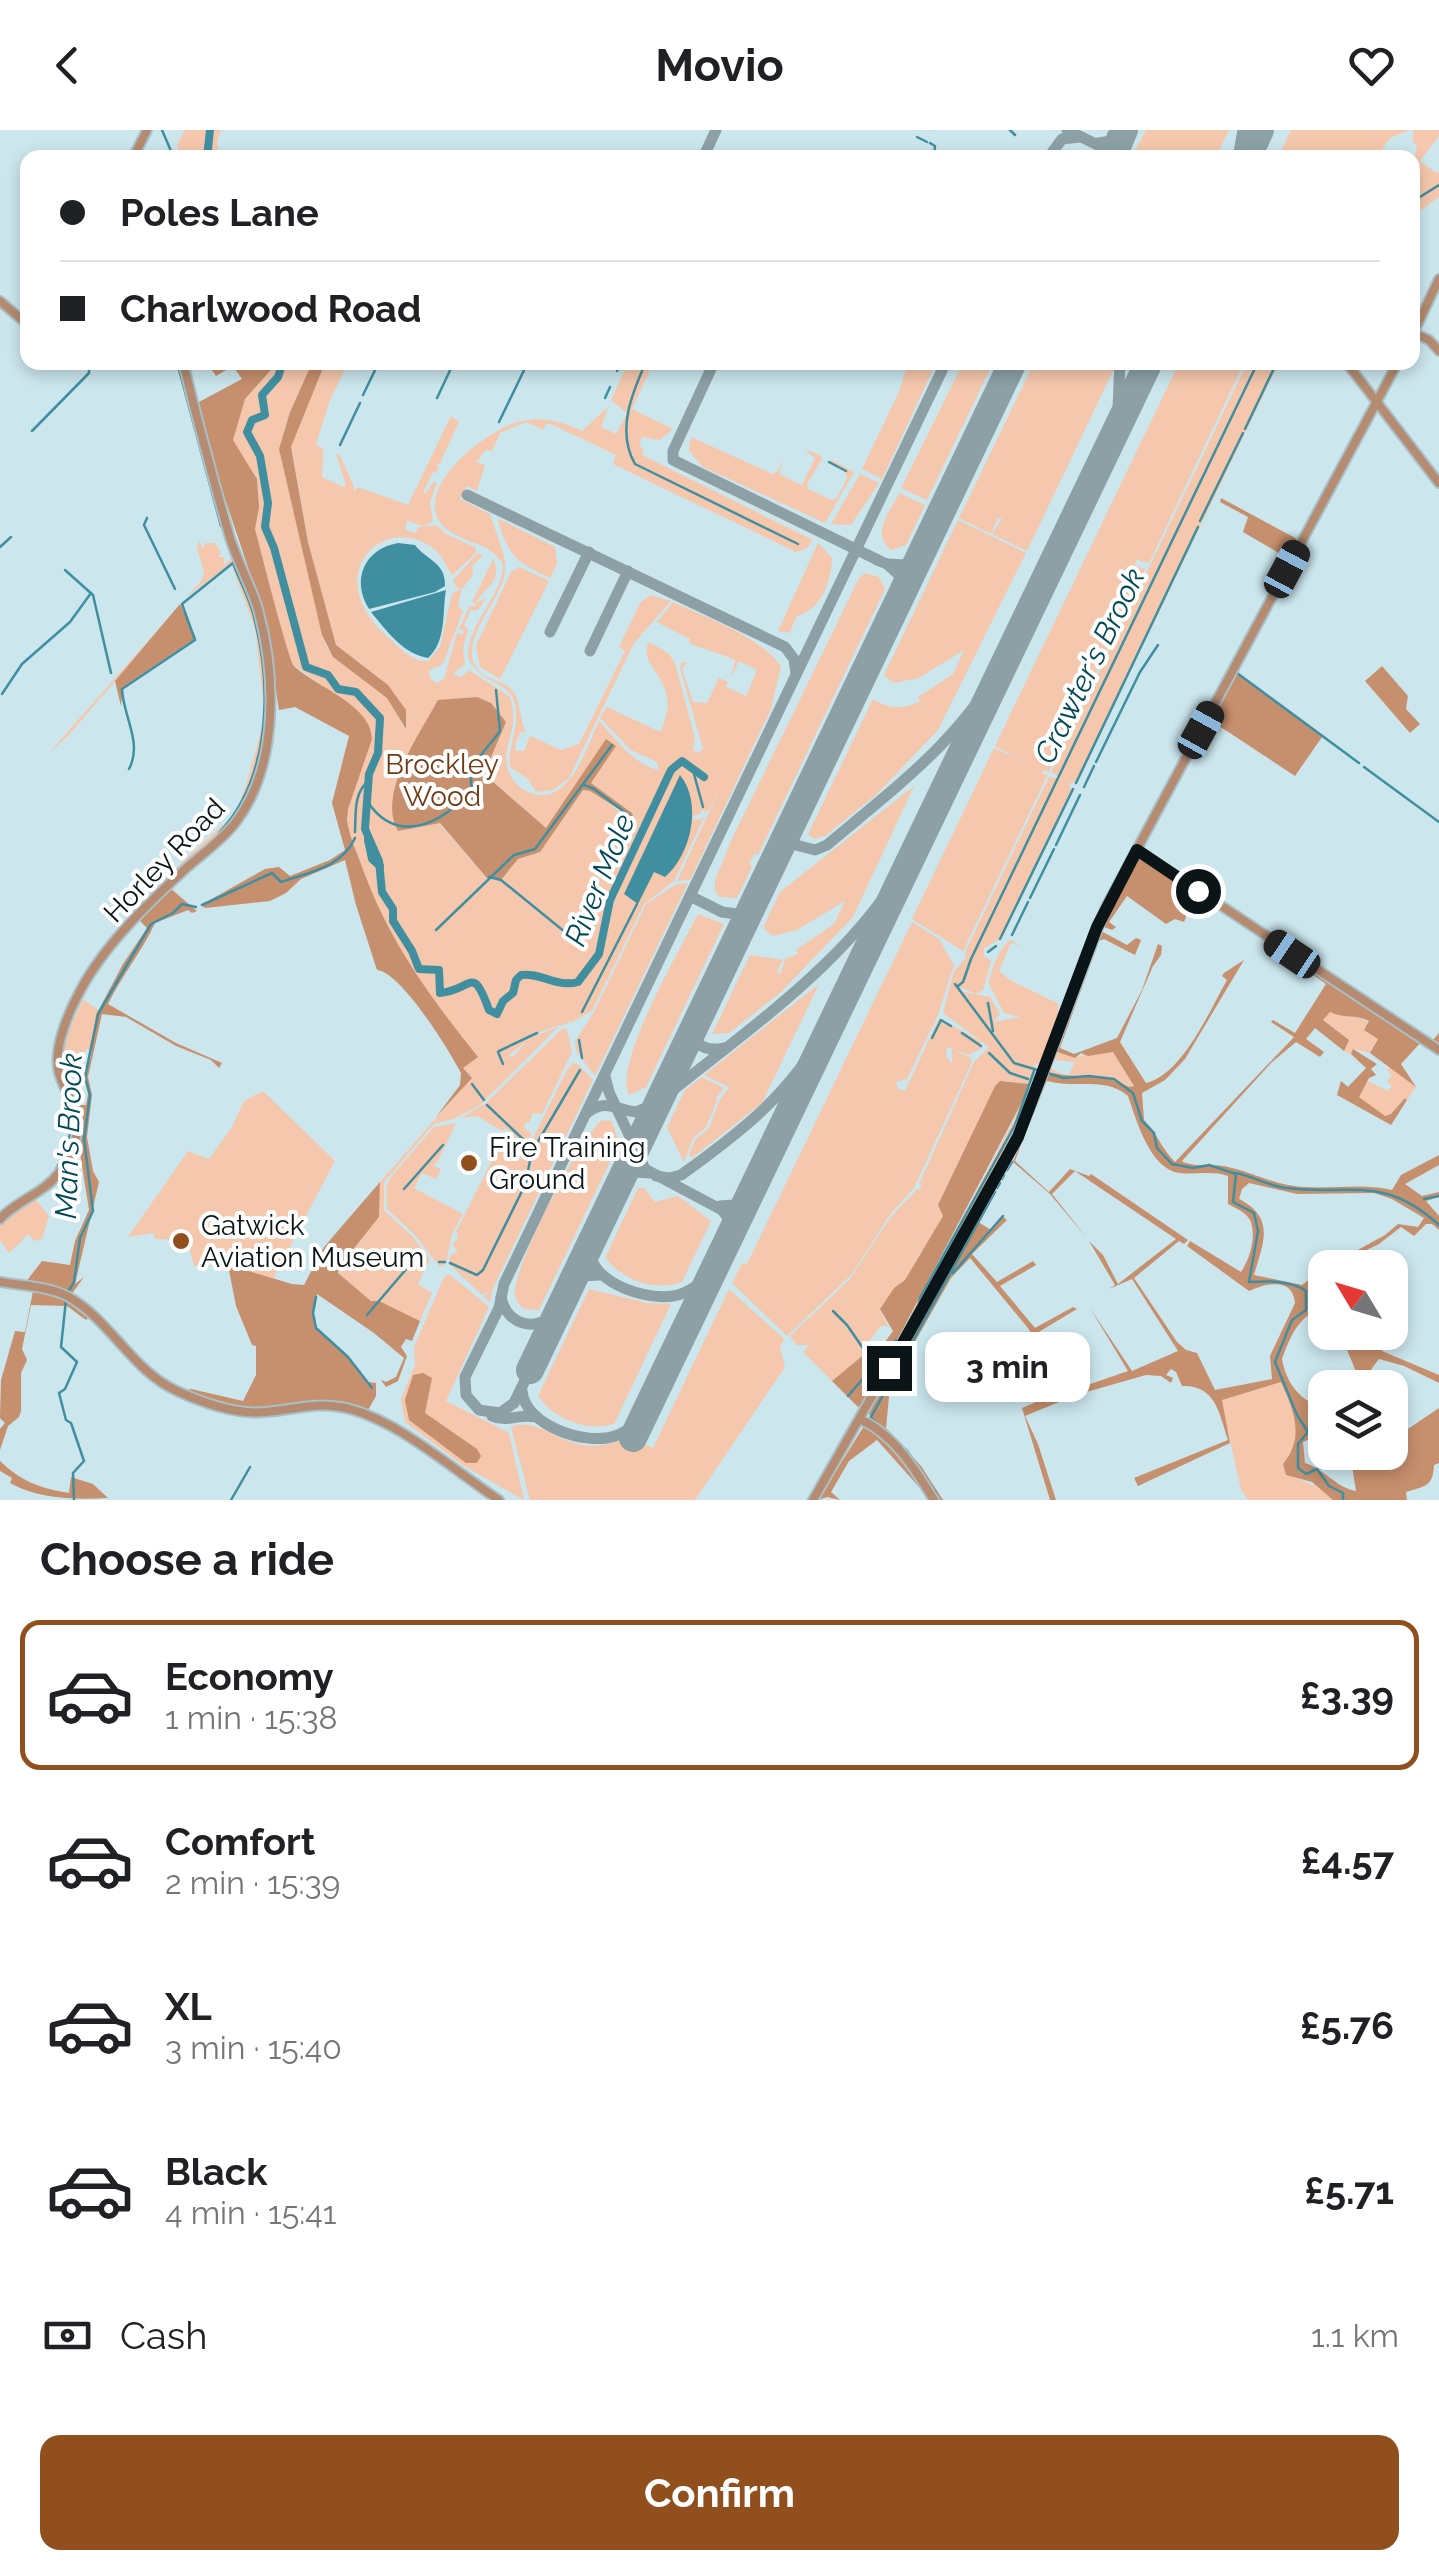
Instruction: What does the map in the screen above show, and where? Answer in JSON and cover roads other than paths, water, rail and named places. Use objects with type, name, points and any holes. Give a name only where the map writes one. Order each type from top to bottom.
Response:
[{"type":"street","points":[[1420,321],[1439,279]]},
{"type":"street","points":[[0,301],[20,319]]},
{"type":"street","name":"Horley Road","points":[[0,1220],[61,1170],[78,1130],[77,1114],[58,1063],[78,994],[118,939],[170,882],[224,836],[241,816],[271,722],[270,687],[258,610],[230,537],[184,370]]},
{"type":"street","points":[[1352,370],[1438,481]]},
{"type":"street","points":[[813,1500],[1006,1160],[1097,927],[1394,370]]},
{"type":"street","points":[[1137,850],[1439,1050]]},
{"type":"street","points":[[0,1282],[69,1297],[93,1315],[152,1375],[181,1393],[251,1412],[314,1404],[360,1412],[384,1423],[498,1500]]},
{"type":"street","points":[[861,1420],[874,1426],[897,1449],[934,1500]]},
{"type":"water","points":[[398,543],[415,545],[434,562],[442,572],[445,586],[369,609],[361,587],[364,567],[377,552]]},
{"type":"water","points":[[446,590],[441,635],[428,658],[403,646],[371,612]]},
{"type":"water","points":[[680,775],[691,800],[687,842],[682,856],[665,877],[654,872],[638,904],[624,894]]},
{"type":"waterway","points":[[162,130],[171,150]]},
{"type":"waterway","name":"River Mole","points":[[208,150],[210,130]]},
{"type":"waterway","points":[[1010,130],[1015,135]]},
{"type":"waterway","points":[[917,137],[927,142]]},
{"type":"waterway","points":[[930,143],[935,150]]},
{"type":"waterway","name":"Crawter's Brook","points":[[1420,197],[1439,185]]},
{"type":"waterway","points":[[32,431],[89,370]]},
{"type":"waterway","points":[[179,370],[221,526]]},
{"type":"waterway","name":"River Mole","points":[[280,370],[262,395],[265,415],[252,420],[247,432],[260,456],[268,503],[265,527],[306,667],[328,675],[338,689],[356,692],[380,718],[378,753],[369,774],[365,829],[379,861],[382,892],[393,909],[393,921],[419,969],[439,970],[440,993],[475,983],[489,1010],[497,1014],[521,975],[578,982],[599,954],[610,900],[671,770],[682,761],[704,777]]},
{"type":"waterway","points":[[363,395],[375,370]]},
{"type":"waterway","points":[[437,398],[450,370]]},
{"type":"waterway","points":[[499,422],[524,370]]},
{"type":"waterway","points":[[643,370],[626,425],[635,464],[798,544]]},
{"type":"waterway","name":"Crawter's Brook","points":[[958,986],[1254,370]]},
{"type":"waterway","points":[[1245,429],[1273,370]]},
{"type":"waterway","points":[[605,398],[610,387]]},
{"type":"waterway","points":[[340,445],[360,403]]},
{"type":"waterway","points":[[1200,521],[1243,433]]},
{"type":"waterway","points":[[829,462],[846,471]]},
{"type":"waterway","points":[[147,518],[144,525],[175,589]]},
{"type":"waterway","points":[[1076,783],[1198,527]]},
{"type":"waterway","points":[[0,547],[11,537]]},
{"type":"waterway","points":[[129,769],[134,749],[122,689],[195,640],[182,604],[233,563],[255,621],[265,704],[249,787],[219,833]]},
{"type":"waterway","points":[[65,570],[93,595],[111,673]]},
{"type":"waterway","points":[[2,694],[22,664],[70,622],[91,593]]},
{"type":"waterway","points":[[1096,762],[1140,672],[1158,645]]},
{"type":"waterway","points":[[1237,673],[1359,763]]},
{"type":"waterway","name":"Man's Brook","points":[[367,801],[379,815],[407,827],[421,825],[449,811],[472,788],[475,765],[500,731],[496,690]]},
{"type":"waterway","points":[[436,930],[514,855],[535,849],[612,745]]},
{"type":"waterway","points":[[1084,787],[1094,766]]},
{"type":"waterway","points":[[1364,767],[1439,822]]},
{"type":"waterway","points":[[694,774],[703,807]]},
{"type":"waterway","name":"Man's Brook","points":[[355,832],[358,797],[370,779]]},
{"type":"waterway","points":[[584,785],[634,819]]},
{"type":"waterway","points":[[1000,939],[1073,789]]},
{"type":"waterway","points":[[1056,845],[1080,795]]},
{"type":"waterway","name":"Man's Brook","points":[[202,905],[272,873],[281,882],[324,868],[342,856],[355,838]]},
{"type":"waterway","points":[[368,840],[372,859],[380,866]]},
{"type":"waterway","points":[[1030,898],[1054,849]]},
{"type":"waterway","points":[[489,877],[501,880],[576,941]]},
{"type":"waterway","points":[[1012,935],[1028,902]]},
{"type":"waterway","name":"Man's Brook","points":[[68,1292],[74,1282],[80,1238],[93,1211],[84,1139],[90,1095],[85,1077],[98,1014],[151,924],[182,904],[196,907]]},
{"type":"waterway","points":[[582,1012],[637,904]]},
{"type":"waterway","points":[[988,952],[996,946]]},
{"type":"waterway","name":"River Mole","points":[[955,984],[1014,1063],[1064,1078],[1114,1079],[1133,1093],[1142,1121],[1154,1133],[1157,1148],[1172,1164],[1193,1168],[1209,1165],[1236,1174],[1233,1202],[1254,1213],[1258,1231],[1249,1282],[1286,1283],[1306,1291],[1306,1310],[1292,1320],[1275,1362],[1308,1432],[1298,1444],[1298,1468],[1306,1474],[1317,1469],[1329,1486],[1343,1493],[1343,1500]]},
{"type":"waterway","points":[[988,1003],[993,1031]]},
{"type":"waterway","points":[[932,1038],[941,1020],[951,1026]]},
{"type":"waterway","points":[[499,1051],[537,1033]]},
{"type":"waterway","points":[[962,1033],[981,1046]]},
{"type":"waterway","points":[[579,1040],[582,1058]]},
{"type":"waterway","points":[[498,1052],[503,1064]]},
{"type":"waterway","points":[[989,1053],[1010,1073],[1028,1079]]},
{"type":"waterway","points":[[533,1150],[580,1070]]},
{"type":"waterway","points":[[917,1310],[1015,1125],[1034,1071]]},
{"type":"waterway","points":[[472,1084],[484,1100]]},
{"type":"waterway","points":[[56,1169],[69,1137],[67,1103]]},
{"type":"waterway","points":[[487,1105],[527,1143]]},
{"type":"waterway","points":[[404,1189],[443,1145]]},
{"type":"waterway","points":[[982,1194],[1007,1148]]},
{"type":"waterway","points":[[450,1263],[477,1275],[483,1270],[526,1183],[532,1149]]},
{"type":"waterway","points":[[1007,1170],[1012,1162]]},
{"type":"waterway","points":[[1235,1173],[1286,1188],[1383,1193],[1419,1209],[1439,1225]]},
{"type":"waterway","points":[[1002,1179],[1004,1175]]},
{"type":"waterway","points":[[997,1188],[1000,1183]]},
{"type":"waterway","points":[[871,1417],[995,1192]]},
{"type":"waterway","points":[[1424,1199],[1439,1196]]},
{"type":"waterway","points":[[953,1273],[1003,1216]]},
{"type":"waterway","points":[[367,1315],[408,1267],[423,1261]]},
{"type":"waterway","points":[[439,1262],[445,1262]]},
{"type":"waterway","points":[[316,1297],[316,1328],[348,1357],[372,1388]]},
{"type":"waterway","name":"Man's Brook","points":[[66,1300],[61,1347],[77,1362],[65,1389],[59,1393],[84,1461],[73,1473],[74,1500]]},
{"type":"waterway","points":[[833,1311],[869,1357]]},
{"type":"waterway","points":[[848,1396],[896,1340]]},
{"type":"waterway","points":[[872,1362],[881,1373]]},
{"type":"waterway","points":[[871,1418],[907,1451],[937,1495]]},
{"type":"waterway","points":[[231,1500],[250,1467]]},
{"type":"place","name":"Fire Training Ground","points":[[469,1163]]},
{"type":"place","name":"Gatwick Aviation Museum","points":[[181,1241]]},
{"type":"park label","name":"Brockley Wood","points":[[442,780]]}]
